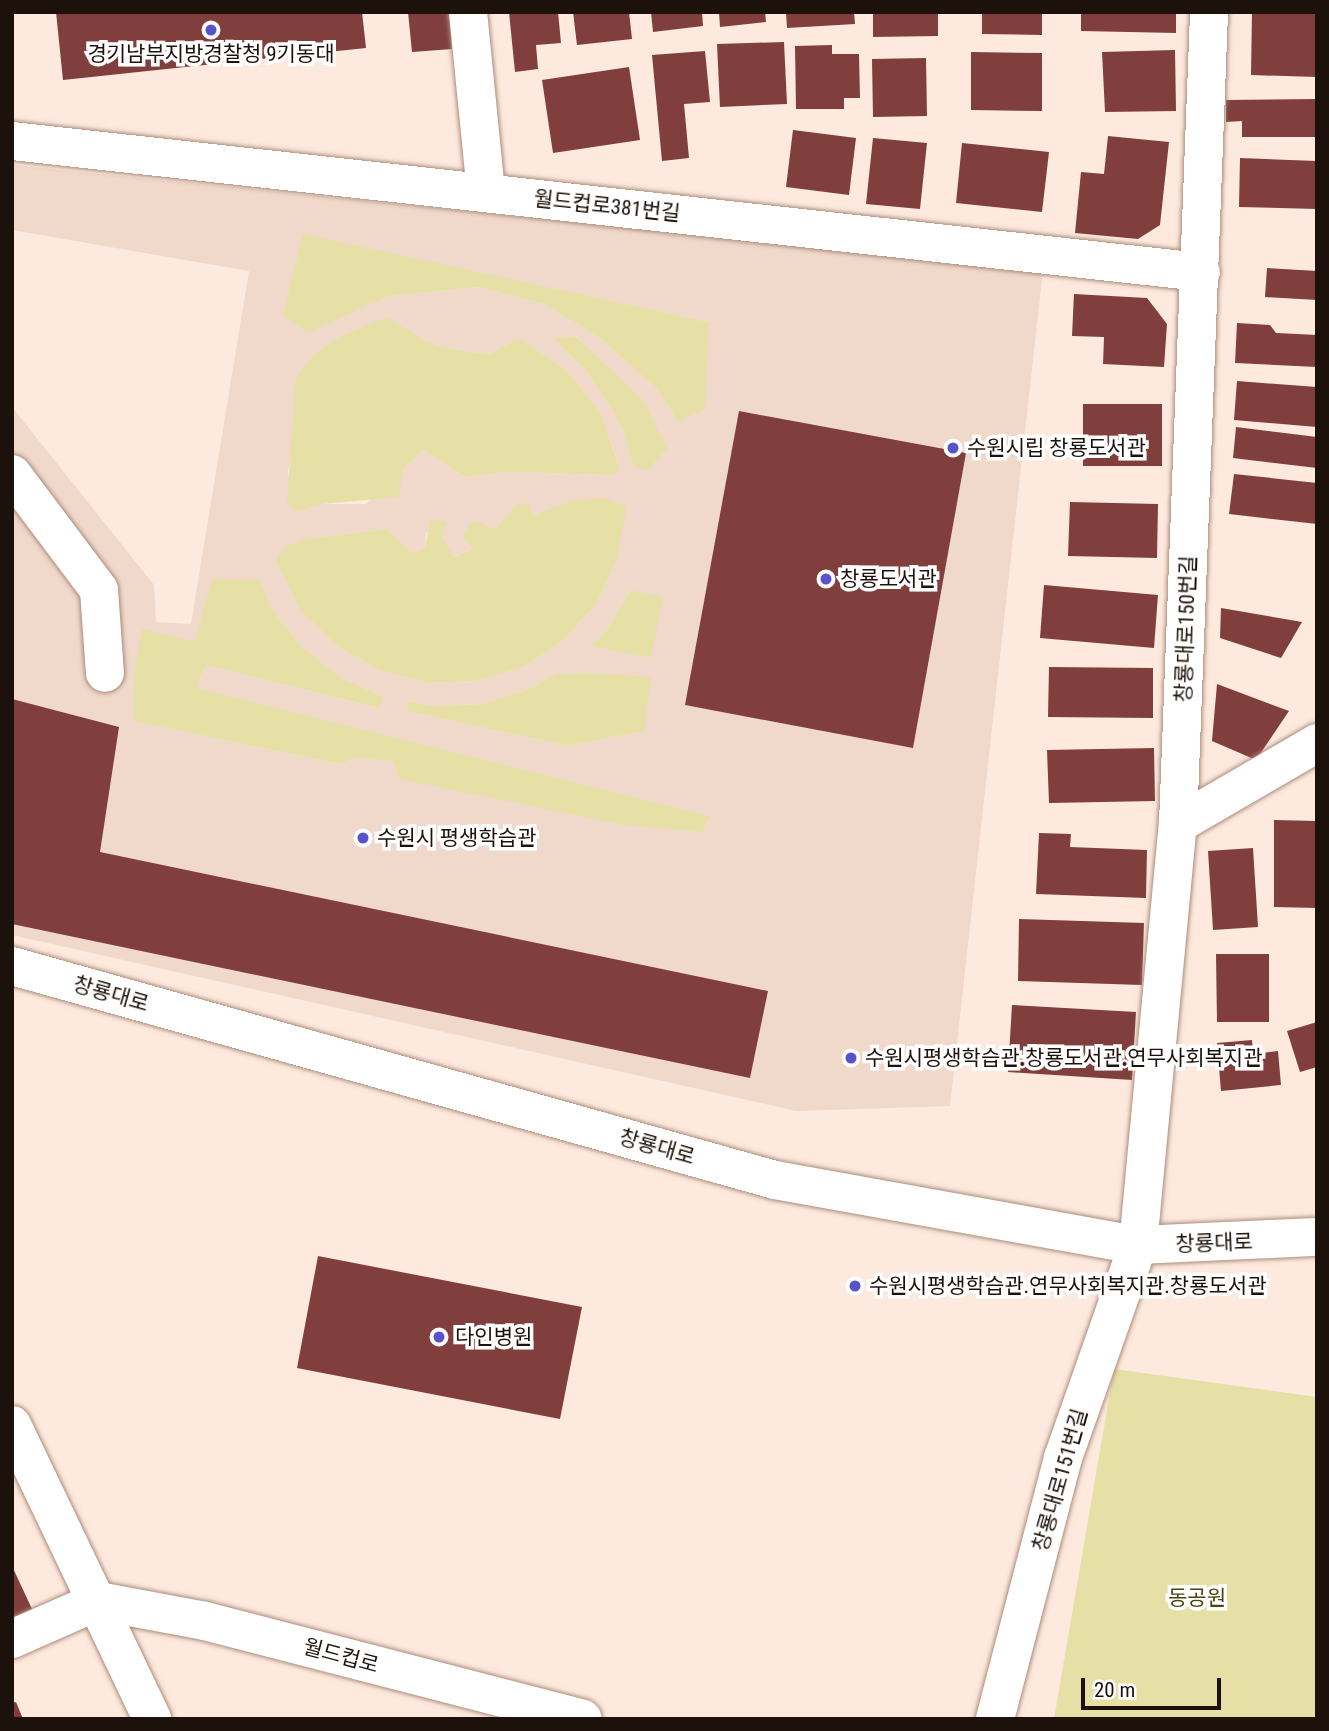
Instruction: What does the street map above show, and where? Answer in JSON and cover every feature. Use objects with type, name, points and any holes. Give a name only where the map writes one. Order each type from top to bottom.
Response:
[{"type":"street","points":[[468,12],[486,192]]},
{"type":"street","name":"창룡대로150번길","points":[[1138,1245],[1178,824],[1209,12]]},
{"type":"street","name":"월드컵로381번길","points":[[12,141],[1201,272]]},
{"type":"street","points":[[12,474],[99,590],[105,673]]},
{"type":"street","points":[[1178,824],[1317,743]]},
{"type":"street","name":"창룡대로","points":[[12,966],[775,1180],[1138,1245],[1317,1237]]},
{"type":"street","name":"창룡대로151번길","points":[[995,1719],[1063,1458],[1138,1245]]},
{"type":"street","points":[[12,1425],[152,1719]]},
{"type":"street","points":[[12,1639],[98,1601]]},
{"type":"street","name":"월드컵로","points":[[98,1601],[205,1621],[583,1719]]},
{"type":"shaded area","points":[[12,165],[1043,270],[950,1106],[796,1111],[12,935],[12,407],[154,585],[156,622],[191,624],[249,271],[12,230]],"holes":[[[303,235],[709,322],[678,422],[657,389],[600,338],[544,304],[480,287],[388,296],[358,308]],[[386,317],[427,342],[457,350],[490,354],[516,339],[567,371],[601,413],[620,469],[609,475],[509,472],[466,477],[423,450],[366,504],[322,504],[296,512],[288,472],[298,402],[296,378]],[[576,336],[666,449],[633,466],[623,429],[584,368],[554,340]],[[570,501],[625,506],[617,559],[597,603],[564,640],[523,667],[476,681],[427,683],[379,670],[337,646],[302,612],[306,539],[387,529],[412,553],[425,548],[426,532],[442,537],[453,557],[473,549],[506,522],[544,514]],[[258,580],[271,608],[301,646],[340,677],[384,697],[377,708],[206,665],[196,688],[619,824],[395,762],[360,757],[338,764],[134,721],[135,669],[196,642]],[[631,590],[651,658],[606,631]],[[555,674],[644,731],[568,746],[407,711],[408,701],[433,706],[482,704],[529,689]]]},
{"type":"green space","points":[[303,234],[709,322],[705,409],[678,422],[657,389],[600,338],[544,304],[480,287],[388,296],[309,332],[283,316]]},
{"type":"green space","points":[[387,317],[427,342],[457,350],[490,354],[516,339],[523,341],[567,371],[601,413],[620,470],[609,475],[509,472],[466,477],[423,450],[403,469],[399,497],[322,504],[296,512],[287,502],[296,378],[313,355],[342,336]]},
{"type":"green space","points":[[575,336],[643,400],[667,449],[647,470],[633,466],[623,429],[607,402],[584,368],[553,339]]},
{"type":"green space","points":[[605,498],[625,506],[626,511],[617,559],[597,603],[564,640],[523,667],[476,681],[427,683],[379,670],[337,646],[302,612],[276,560],[285,547],[306,539],[387,529],[412,553],[425,548],[430,520],[446,522],[442,537],[454,557],[473,549],[462,536],[474,520],[495,530],[516,505],[529,504],[532,516],[570,501]]},
{"type":"green space","points":[[212,579],[259,580],[271,608],[301,646],[340,677],[384,697],[378,708],[206,665],[196,688],[710,816],[702,832],[619,824],[399,779],[394,762],[360,757],[339,764],[133,721],[135,669],[142,629],[195,642]]},
{"type":"green space","points":[[631,590],[663,597],[651,658],[591,646],[606,631]]},
{"type":"green space","points":[[555,674],[651,677],[644,731],[568,746],[407,711],[408,701],[433,706],[482,704],[529,689]]},
{"type":"green space","name":"동공원","points":[[1114,1369],[1317,1397],[1317,1719],[1054,1719]]},
{"type":"building","name":"경기남부지방경찰청 9기동대","points":[[56,12],[362,12],[366,48],[63,80]]},
{"type":"building","points":[[408,12],[449,12],[452,49],[412,52]]},
{"type":"building","points":[[509,12],[558,12],[561,43],[536,45],[538,69],[515,72]]},
{"type":"building","points":[[573,12],[629,12],[632,39],[577,45]]},
{"type":"building","points":[[651,12],[702,12],[703,26],[653,32]]},
{"type":"building","points":[[719,12],[765,12],[766,22],[720,27]]},
{"type":"building","points":[[786,12],[854,12],[855,24],[787,28]]},
{"type":"building","points":[[873,12],[938,12],[938,36],[873,37]]},
{"type":"building","points":[[982,12],[1042,12],[1042,35],[982,34]]},
{"type":"building","points":[[1081,12],[1176,12],[1176,33],[1081,31]]},
{"type":"building","points":[[1252,12],[1317,12],[1317,77],[1251,75]]},
{"type":"building","points":[[784,42],[787,104],[720,107],[717,44]]},
{"type":"building","points":[[832,45],[832,54],[859,54],[860,98],[844,98],[844,109],[796,109],[795,46]]},
{"type":"building","points":[[1175,50],[1176,111],[1105,112],[1102,52]]},
{"type":"building","points":[[705,51],[710,102],[684,104],[689,158],[662,161],[652,55]]},
{"type":"building","points":[[971,52],[1042,53],[1042,111],[971,110]]},
{"type":"building","points":[[926,58],[927,116],[873,117],[872,59]]},
{"type":"building","points":[[629,67],[640,140],[553,153],[542,80]]},
{"type":"building","points":[[1317,99],[1317,137],[1242,137],[1242,121],[1226,122],[1226,100]]},
{"type":"building","points":[[793,130],[856,138],[849,195],[786,187]]},
{"type":"building","points":[[1108,136],[1169,142],[1160,225],[1138,239],[1075,233],[1081,172],[1104,174]]},
{"type":"building","points":[[873,138],[927,143],[920,209],[866,204]]},
{"type":"building","points":[[962,143],[1049,152],[1042,212],[956,203]]},
{"type":"building","points":[[1240,158],[1317,161],[1317,209],[1239,207]]},
{"type":"building","points":[[1267,268],[1317,271],[1317,300],[1265,297]]},
{"type":"building","points":[[1074,294],[1147,298],[1167,324],[1164,367],[1103,364],[1104,337],[1072,336]]},
{"type":"building","points":[[1237,323],[1270,325],[1276,333],[1317,335],[1317,367],[1235,363]]},
{"type":"building","points":[[1237,381],[1317,387],[1317,427],[1234,420]]},
{"type":"building","points":[[1083,404],[1162,404],[1162,466],[1083,466]]},
{"type":"building","name":"창룡도서관","points":[[739,411],[966,453],[913,748],[685,705]]},
{"type":"building","points":[[1236,427],[1317,437],[1317,468],[1233,458]]},
{"type":"building","points":[[1234,474],[1317,483],[1317,524],[1229,514]]},
{"type":"building","points":[[1070,502],[1158,504],[1157,558],[1068,556]]},
{"type":"building","points":[[1044,585],[1158,595],[1154,648],[1040,638]]},
{"type":"building","points":[[1221,608],[1302,622],[1281,658],[1220,638]]},
{"type":"building","points":[[1049,667],[1153,668],[1153,718],[1048,717]]},
{"type":"building","points":[[1217,684],[1289,711],[1256,760],[1212,741]]},
{"type":"building","points":[[12,699],[119,727],[100,852],[768,991],[750,1078],[12,924]]},
{"type":"building","points":[[1154,748],[1155,801],[1049,803],[1047,750]]},
{"type":"building","points":[[1274,820],[1317,821],[1317,908],[1274,907]]},
{"type":"building","points":[[1039,833],[1071,834],[1070,847],[1147,850],[1146,898],[1036,894]]},
{"type":"building","points":[[1253,848],[1258,927],[1213,930],[1208,851]]},
{"type":"building","points":[[1019,919],[1144,923],[1142,985],[1018,981]]},
{"type":"building","points":[[1216,954],[1269,954],[1269,1022],[1217,1022]]},
{"type":"building","points":[[1012,1005],[1136,1012],[1132,1080],[1008,1072]]},
{"type":"building","points":[[1317,1022],[1317,1067],[1300,1072],[1287,1031]]},
{"type":"building","points":[[1252,1040],[1253,1054],[1278,1051],[1281,1085],[1221,1091],[1217,1043]]},
{"type":"building","name":"다인병원","points":[[318,1256],[582,1307],[560,1419],[297,1368]]},
{"type":"building","points":[[12,1566],[32,1609],[12,1618]]},
{"type":"building","points":[[16,1702],[23,1719],[12,1719],[12,1703]]},
{"type":"place","name":"경기남부지방경찰청 9기동대","points":[[211,30]]},
{"type":"place","name":"수원시립 창룡도서관","points":[[953,448]]},
{"type":"place","name":"창룡도서관","points":[[826,579]]},
{"type":"place","name":"수원시 평생학습관","points":[[363,838]]},
{"type":"place","name":"수원시평생학습관.창룡도서관.연무사회복지관","points":[[851,1058]]},
{"type":"place","name":"수원시평생학습관.연무사회복지관.창룡도서관","points":[[855,1286]]},
{"type":"place","name":"다인병원","points":[[439,1337]]}]
